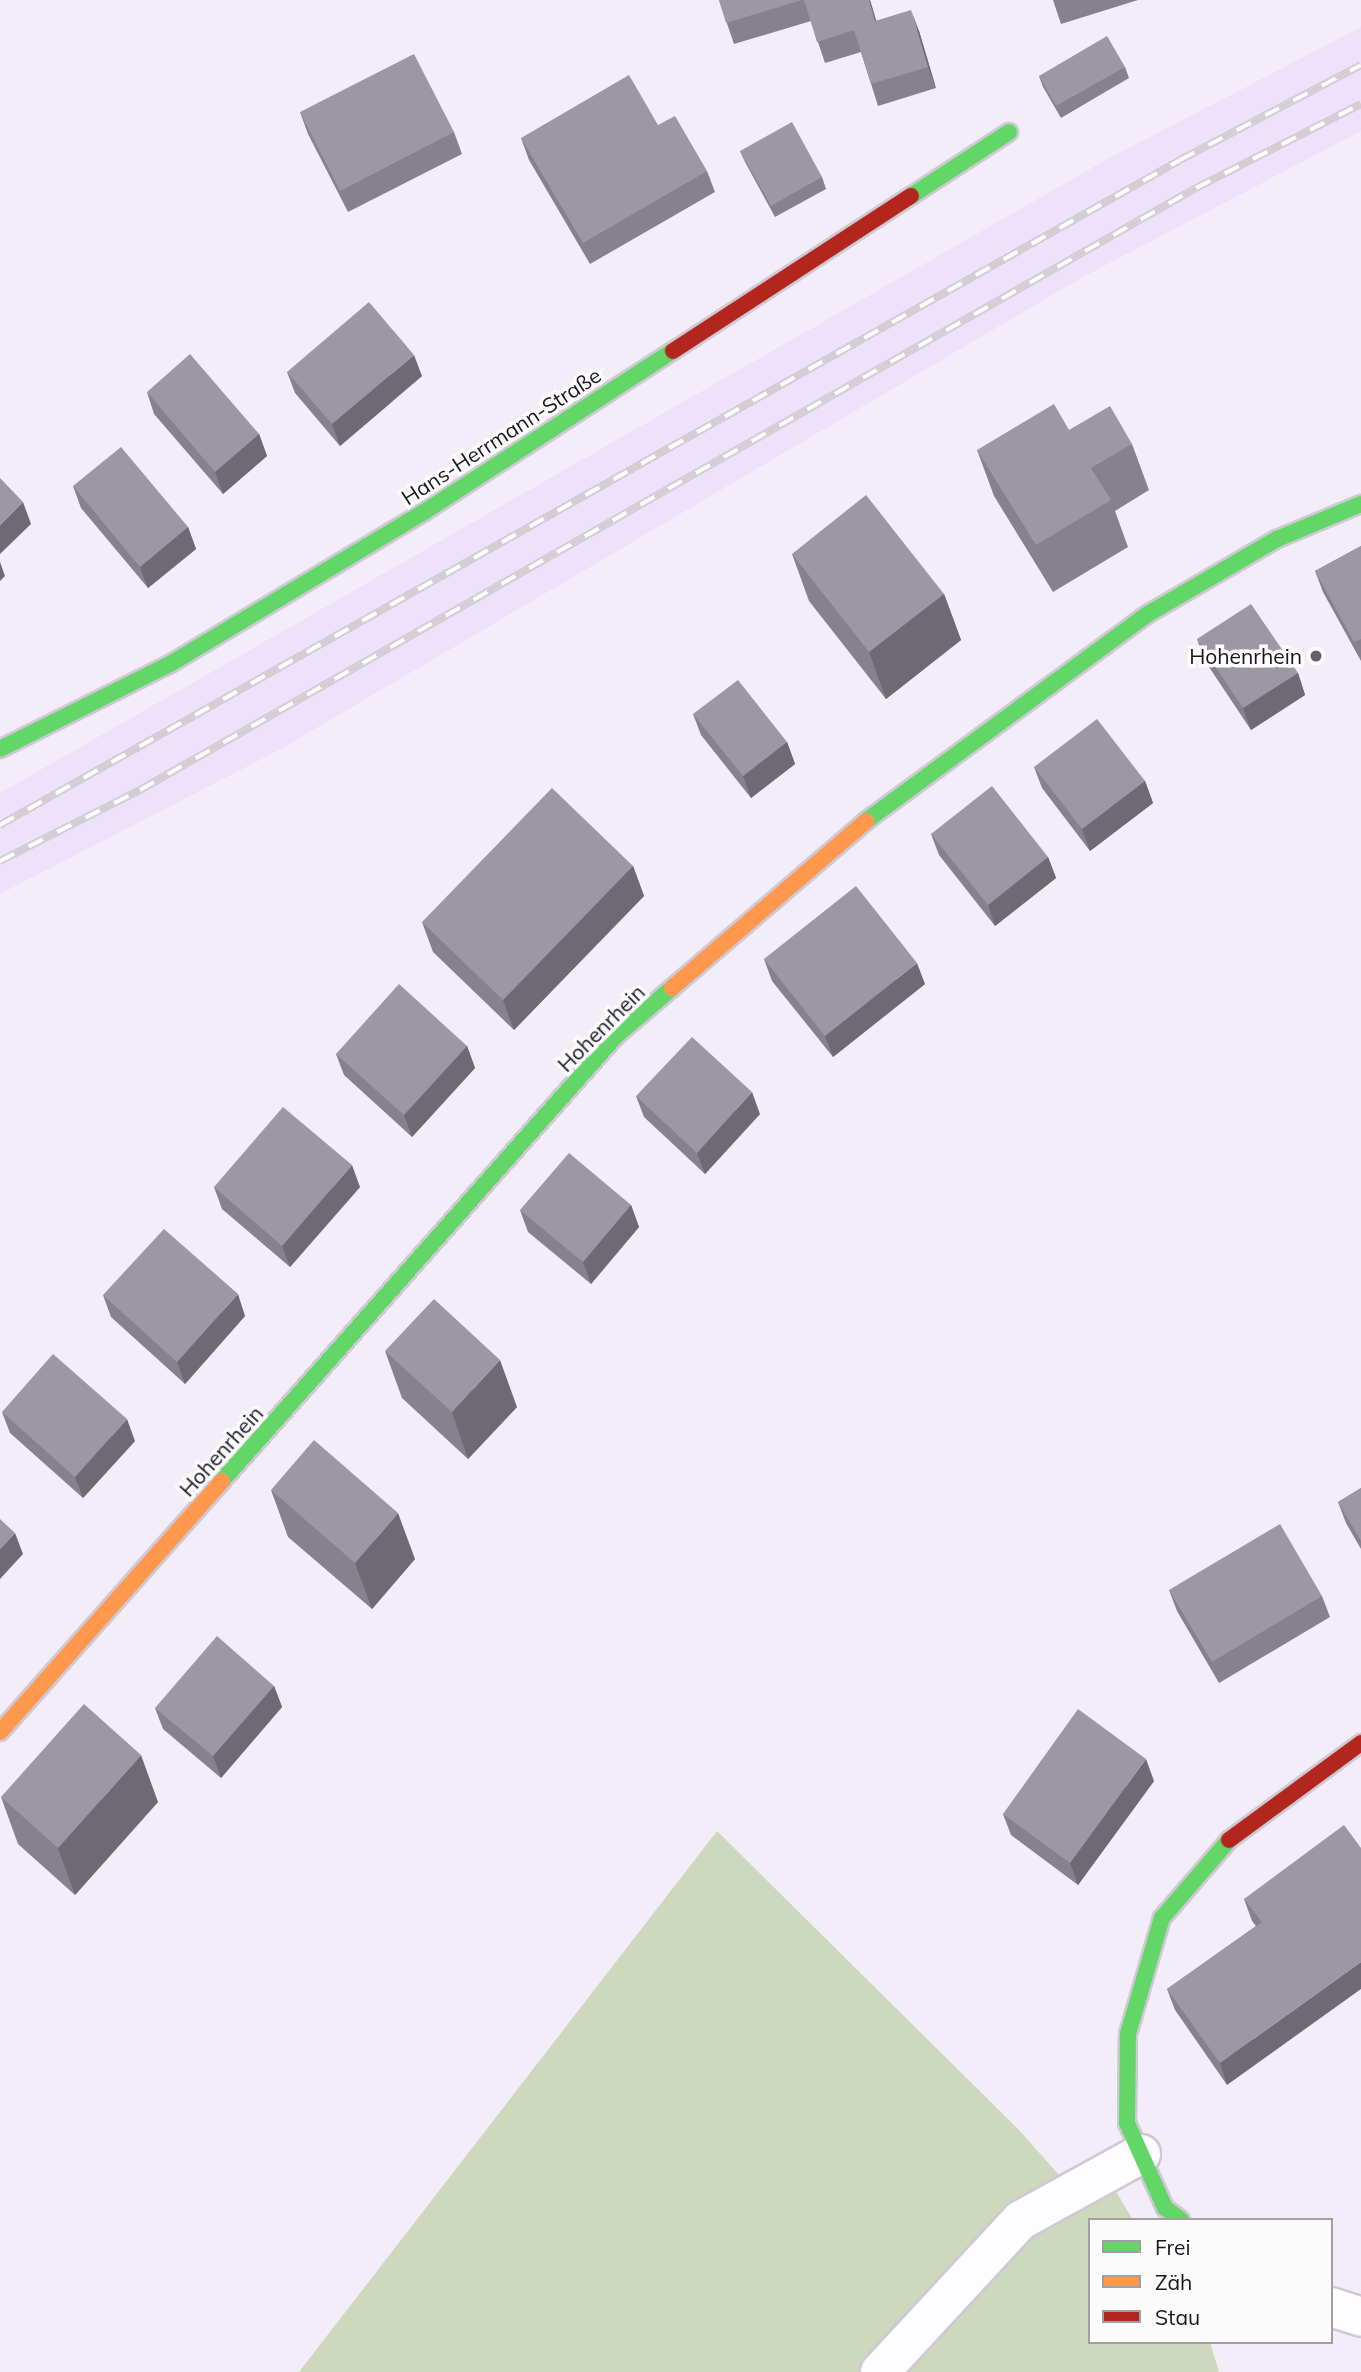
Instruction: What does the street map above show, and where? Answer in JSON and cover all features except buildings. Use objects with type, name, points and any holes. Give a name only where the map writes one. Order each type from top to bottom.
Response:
[{"type":"street","name":"Hans-Herrmann-Straße","points":[[0,750],[170,664],[424,512],[1009,132]]},
{"type":"street","name":"Hohenrhein","points":[[0,1732],[616,1036],[864,822],[1148,614],[1277,539],[1361,504]]},
{"type":"street","points":[[1178,2218],[1166,2208],[1127,2123],[1128,2034],[1162,1917],[1236,1832],[1361,1743]]},
{"type":"street","points":[[880,2372],[1021,2220],[1141,2154]]},
{"type":"street","points":[[1333,2308],[1361,2317]]},
{"type":"shaded area","points":[[1361,27],[1361,131],[1081,278],[279,750],[0,894],[0,793],[1106,160]]},
{"type":"green space","points":[[717,1831],[1018,2129],[1077,2195],[1108,2178],[1132,2218],[1088,2218],[1088,2344],[1211,2344],[1219,2372],[299,2372]]},
{"type":"railway","points":[[0,825],[1180,160],[1361,65]]},
{"type":"railway","points":[[0,861],[140,790],[1196,188],[1361,104]]},
{"type":"traffic: fast","points":[[911,196],[1009,132]]},
{"type":"traffic: fast","points":[[0,749],[170,664],[424,512],[673,351]]},
{"type":"traffic: fast","points":[[866,821],[1148,614],[1277,539],[1361,504]]},
{"type":"traffic: fast","points":[[222,1481],[616,1036],[672,988]]},
{"type":"traffic: fast","points":[[1178,2218],[1165,2208],[1127,2123],[1128,2034],[1162,1918],[1229,1840]]},
{"type":"traffic: slow","points":[[672,988],[866,821]]},
{"type":"traffic: slow","points":[[0,1732],[222,1481]]},
{"type":"traffic: jam","points":[[673,351],[911,196]]},
{"type":"traffic: jam","points":[[1229,1840],[1361,1743]]},
{"type":"place","name":"Hohenrhein","points":[[1316,656]]}]
